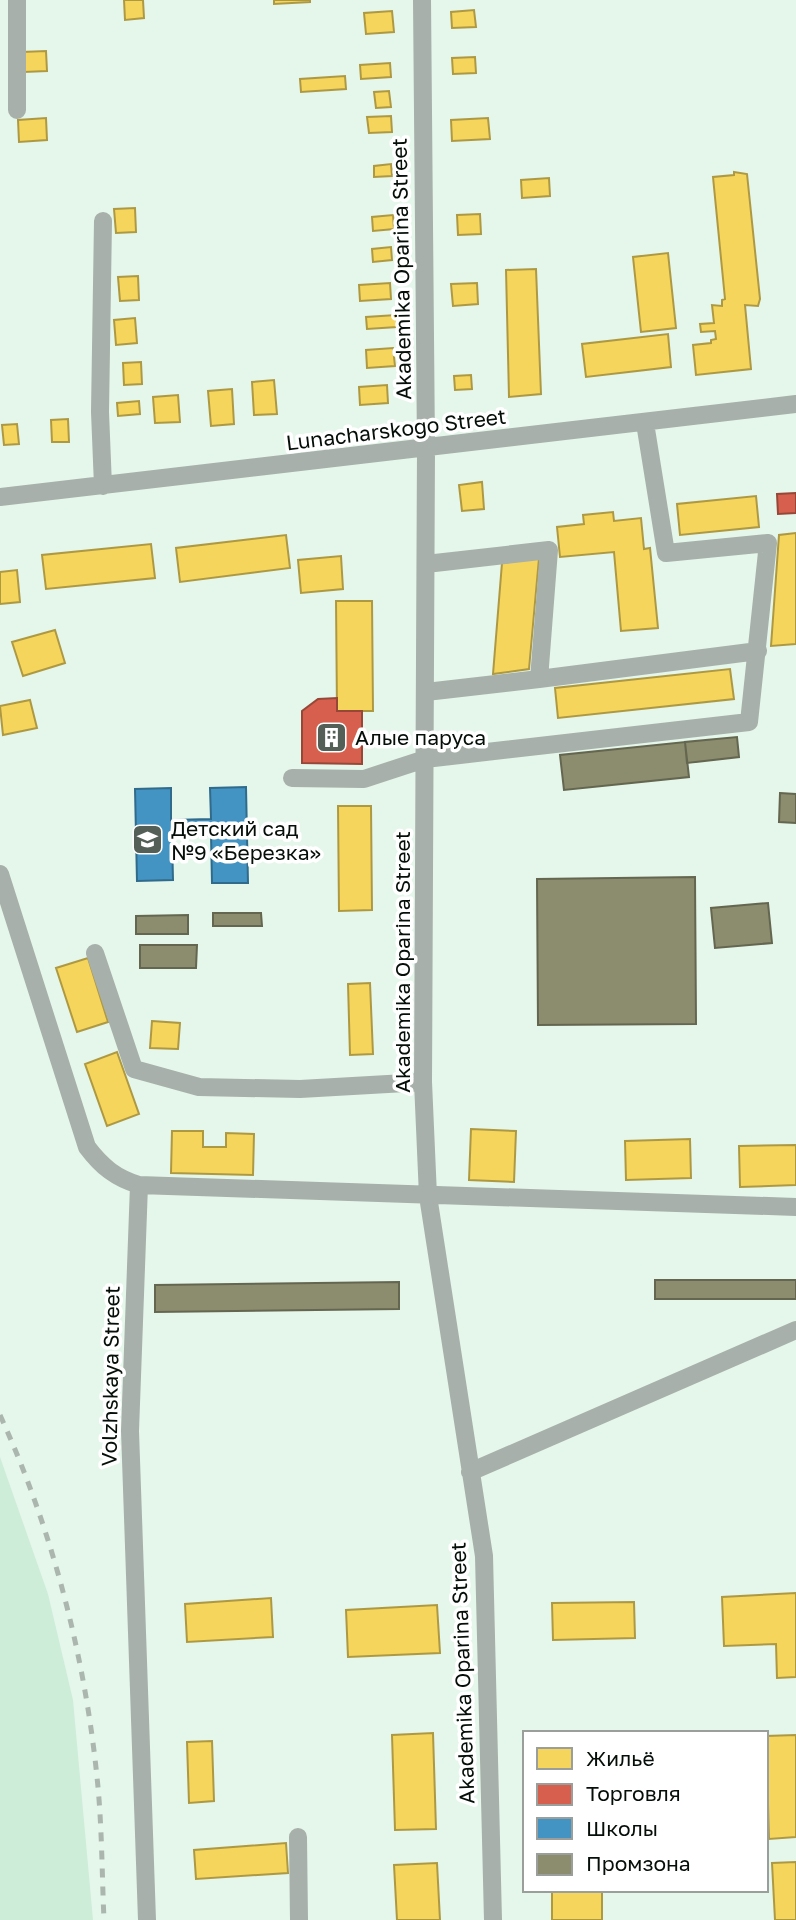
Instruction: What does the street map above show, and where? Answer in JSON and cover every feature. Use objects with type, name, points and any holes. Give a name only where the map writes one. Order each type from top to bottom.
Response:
[{"type":"street","points":[[17,0],[17,110]]},
{"type":"street","name":"Akademika Oparina Street","points":[[422,0],[426,449],[423,1082],[428,1196],[484,1556],[493,1920]]},
{"type":"street","points":[[103,221],[100,412],[103,486]]},
{"type":"street","name":"Lunacharskogo Street","points":[[0,497],[796,404]]},
{"type":"street","points":[[292,778],[364,779],[425,759],[749,722],[768,543],[666,553],[645,423]]},
{"type":"street","points":[[426,564],[550,550],[539,679]]},
{"type":"street","points":[[426,692],[758,651]]},
{"type":"street","points":[[0,874],[87,1147],[120,1179],[139,1185],[796,1207]]},
{"type":"street","points":[[95,953],[134,1069],[199,1087],[300,1089],[423,1082]]},
{"type":"street","name":"Volzhskaya Street","points":[[139,1185],[130,1432],[147,1920]]},
{"type":"street","points":[[470,1472],[796,1330]]},
{"type":"street","points":[[298,1837],[299,1920]]},
{"type":"green space","points":[[0,1457],[48,1594],[73,1700],[93,1920],[0,1920]]},
{"type":"building: Жильё","points":[[124,0],[143,0],[144,18],[125,20]]},
{"type":"building: Жильё","points":[[274,0],[310,0],[310,2],[274,4]]},
{"type":"building: Жильё","points":[[474,10],[476,27],[452,28],[451,12]]},
{"type":"building: Жильё","points":[[392,11],[394,32],[366,34],[364,13]]},
{"type":"building: Жильё","points":[[46,51],[47,71],[24,72],[22,52]]},
{"type":"building: Жильё","points":[[475,57],[476,73],[453,74],[452,58]]},
{"type":"building: Жильё","points":[[390,63],[391,77],[361,79],[360,65]]},
{"type":"building: Жильё","points":[[345,76],[346,89],[301,92],[300,79]]},
{"type":"building: Жильё","points":[[389,91],[391,107],[376,108],[374,92]]},
{"type":"building: Жильё","points":[[391,116],[392,132],[369,133],[367,117]]},
{"type":"building: Жильё","points":[[46,118],[47,140],[19,142],[18,120]]},
{"type":"building: Жильё","points":[[488,118],[490,139],[452,141],[451,120]]},
{"type":"building: Жильё","points":[[391,164],[392,176],[374,177],[374,166]]},
{"type":"building: Жильё","points":[[734,172],[747,174],[760,299],[758,306],[745,305],[751,369],[696,375],[693,345],[711,343],[711,340],[716,339],[715,331],[701,332],[700,324],[714,323],[712,305],[722,306],[722,300],[725,299],[713,177],[734,175]]},
{"type":"building: Жильё","points":[[549,178],[550,196],[522,198],[521,180]]},
{"type":"building: Жильё","points":[[135,208],[136,232],[116,233],[114,209]]},
{"type":"building: Жильё","points":[[480,214],[481,234],[458,235],[457,215]]},
{"type":"building: Жильё","points":[[393,215],[394,229],[373,231],[372,217]]},
{"type":"building: Жильё","points":[[391,247],[392,260],[373,262],[372,249]]},
{"type":"building: Жильё","points":[[668,253],[676,328],[641,332],[633,257]]},
{"type":"building: Жильё","points":[[536,269],[541,394],[509,397],[506,270]]},
{"type":"building: Жильё","points":[[138,276],[139,300],[120,301],[118,277]]},
{"type":"building: Жильё","points":[[390,283],[391,299],[360,301],[359,285]]},
{"type":"building: Жильё","points":[[477,283],[478,304],[453,306],[451,284]]},
{"type":"building: Жильё","points":[[396,315],[397,327],[367,329],[366,317]]},
{"type":"building: Жильё","points":[[135,318],[137,343],[116,345],[114,320]]},
{"type":"building: Жильё","points":[[668,334],[671,367],[586,377],[582,344]]},
{"type":"building: Жильё","points":[[393,348],[395,366],[367,368],[366,350]]},
{"type":"building: Жильё","points":[[141,362],[142,384],[124,385],[123,363]]},
{"type":"building: Жильё","points":[[471,375],[472,389],[455,390],[454,376]]},
{"type":"building: Жильё","points":[[274,380],[277,414],[254,415],[252,382]]},
{"type":"building: Жильё","points":[[387,385],[388,403],[360,405],[359,387]]},
{"type":"building: Жильё","points":[[232,389],[234,424],[211,426],[208,391]]},
{"type":"building: Жильё","points":[[178,395],[180,422],[155,423],[153,397]]},
{"type":"building: Жильё","points":[[139,401],[140,414],[118,416],[117,403]]},
{"type":"building: Жильё","points":[[68,419],[69,442],[52,442],[51,420]]},
{"type":"building: Жильё","points":[[17,424],[19,444],[4,445],[2,425]]},
{"type":"building: Жильё","points":[[482,482],[484,509],[462,511],[459,485]]},
{"type":"building: Жильё","points":[[756,496],[759,527],[680,535],[677,504]]},
{"type":"building: Жильё","points":[[613,512],[614,521],[641,518],[644,549],[650,548],[658,628],[621,631],[614,552],[560,557],[557,527],[584,524],[583,515]]},
{"type":"building: Жильё","points":[[796,533],[796,644],[771,646],[779,535]]},
{"type":"building: Жильё","points":[[286,535],[290,568],[180,582],[176,548]]},
{"type":"building: Жильё","points":[[151,544],[155,578],[46,589],[42,555]]},
{"type":"building: Жильё","points":[[341,556],[343,589],[301,593],[298,560]]},
{"type":"building: Жильё","points":[[539,558],[529,669],[493,674],[502,563]]},
{"type":"building: Жильё","points":[[17,570],[20,602],[0,604],[0,572]]},
{"type":"building: Жильё","points":[[336,601],[372,601],[373,711],[337,711]]},
{"type":"building: Жильё","points":[[55,630],[65,663],[23,676],[12,642]]},
{"type":"building: Жильё","points":[[730,669],[734,699],[558,718],[555,688]]},
{"type":"building: Жильё","points":[[30,700],[37,728],[3,735],[0,706]]},
{"type":"building: Жильё","points":[[338,806],[371,806],[372,910],[339,911]]},
{"type":"building: Жильё","points":[[88,958],[108,1022],[77,1032],[56,968]]},
{"type":"building: Жильё","points":[[370,983],[373,1054],[350,1055],[348,984]]},
{"type":"building: Жильё","points":[[152,1021],[180,1023],[178,1049],[150,1048]]},
{"type":"building: Жильё","points":[[117,1052],[139,1114],[107,1126],[85,1064]]},
{"type":"building: Жильё","points":[[471,1129],[516,1131],[514,1182],[469,1180]]},
{"type":"building: Жильё","points":[[172,1131],[203,1131],[203,1147],[226,1147],[226,1133],[254,1134],[253,1175],[171,1173]]},
{"type":"building: Жильё","points":[[690,1139],[691,1178],[626,1180],[625,1141]]},
{"type":"building: Жильё","points":[[796,1145],[796,1185],[740,1187],[739,1146]]},
{"type":"building: Жильё","points":[[796,1593],[796,1677],[777,1678],[776,1644],[724,1646],[722,1597]]},
{"type":"building: Жильё","points":[[271,1598],[273,1637],[187,1642],[185,1604]]},
{"type":"building: Жильё","points":[[634,1602],[635,1638],[553,1640],[552,1603]]},
{"type":"building: Жильё","points":[[437,1605],[440,1653],[348,1657],[346,1610]]},
{"type":"building: Жильё","points":[[433,1733],[436,1829],[395,1830],[392,1735]]},
{"type":"building: Жильё","points":[[796,1735],[796,1837],[769,1839],[768,1736]]},
{"type":"building: Жильё","points":[[212,1741],[214,1801],[189,1803],[187,1742]]},
{"type":"building: Жильё","points":[[286,1843],[288,1873],[196,1879],[194,1850]]},
{"type":"building: Жильё","points":[[796,1862],[796,1920],[775,1920],[772,1863]]},
{"type":"building: Жильё","points":[[437,1863],[440,1920],[397,1920],[394,1865]]},
{"type":"building: Жильё","points":[[552,1892],[602,1892],[602,1920],[552,1920]]},
{"type":"building: Торговля","points":[[796,493],[796,513],[778,514],[777,494]]},
{"type":"building: Торговля","name":"Алые паруса","points":[[337,698],[337,711],[362,711],[362,764],[302,763],[302,711],[318,699]]},
{"type":"building: Школы","points":[[246,787],[248,883],[212,883],[211,835],[172,836],[173,880],[137,881],[135,789],[171,788],[171,820],[211,819],[210,788]]},
{"type":"building: Промзона","points":[[737,737],[739,757],[687,763],[685,742]]},
{"type":"building: Промзона","points":[[685,742],[689,777],[564,790],[560,755]]},
{"type":"building: Промзона","points":[[780,793],[796,794],[796,823],[779,822]]},
{"type":"building: Промзона","points":[[695,877],[696,1024],[538,1025],[537,879]]},
{"type":"building: Промзона","points":[[768,903],[772,943],[715,948],[711,908]]},
{"type":"building: Промзона","points":[[213,913],[261,913],[262,926],[213,926]]},
{"type":"building: Промзона","points":[[188,915],[188,934],[136,934],[136,916]]},
{"type":"building: Промзона","points":[[140,945],[197,945],[196,968],[140,968]]},
{"type":"building: Промзона","points":[[655,1280],[796,1280],[796,1299],[655,1299]]},
{"type":"building: Промзона","points":[[399,1282],[399,1309],[155,1312],[155,1285]]},
{"type":"railway","points":[[0,1415],[36,1504],[76,1644],[93,1739],[98,1787],[104,1920]]},
{"type":"place","name":"Алые паруса","points":[[332,737]]},
{"type":"place","name":"Детский сад №9 «Березка»","points":[[148,840]]}]
